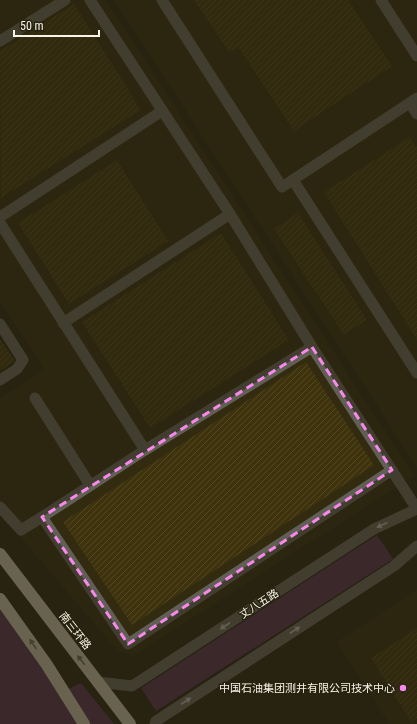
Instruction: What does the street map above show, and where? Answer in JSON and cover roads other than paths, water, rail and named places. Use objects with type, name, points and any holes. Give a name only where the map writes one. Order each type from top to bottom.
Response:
[{"type":"highway","name":"南三环路","points":[[0,554],[130,724]]},
{"type":"highway","points":[[0,599],[19,624],[84,724]]},
{"type":"street","points":[[0,42],[65,0]]},
{"type":"street","points":[[90,0],[230,214],[312,347],[417,509]]},
{"type":"street","points":[[162,0],[282,188],[414,100],[417,114]]},
{"type":"street","points":[[380,0],[417,56]]},
{"type":"street","points":[[0,216],[162,111]]},
{"type":"street","points":[[293,180],[417,373]]},
{"type":"street","points":[[63,323],[230,214]]},
{"type":"street","points":[[0,223],[145,450]]},
{"type":"street","points":[[0,324],[23,360],[17,369],[0,380]]},
{"type":"street","points":[[0,507],[21,530],[145,450],[312,347]]},
{"type":"street","points":[[35,398],[90,486]]},
{"type":"street","points":[[42,517],[128,644],[392,470]]},
{"type":"street","name":"丈八五路","points":[[98,682],[132,686],[374,529],[417,509]]},
{"type":"street","points":[[155,724],[156,721],[394,566],[417,546]]},
{"type":"place","name":"中国石油集团测井有限公司技术中心","points":[[403,688]]}]
